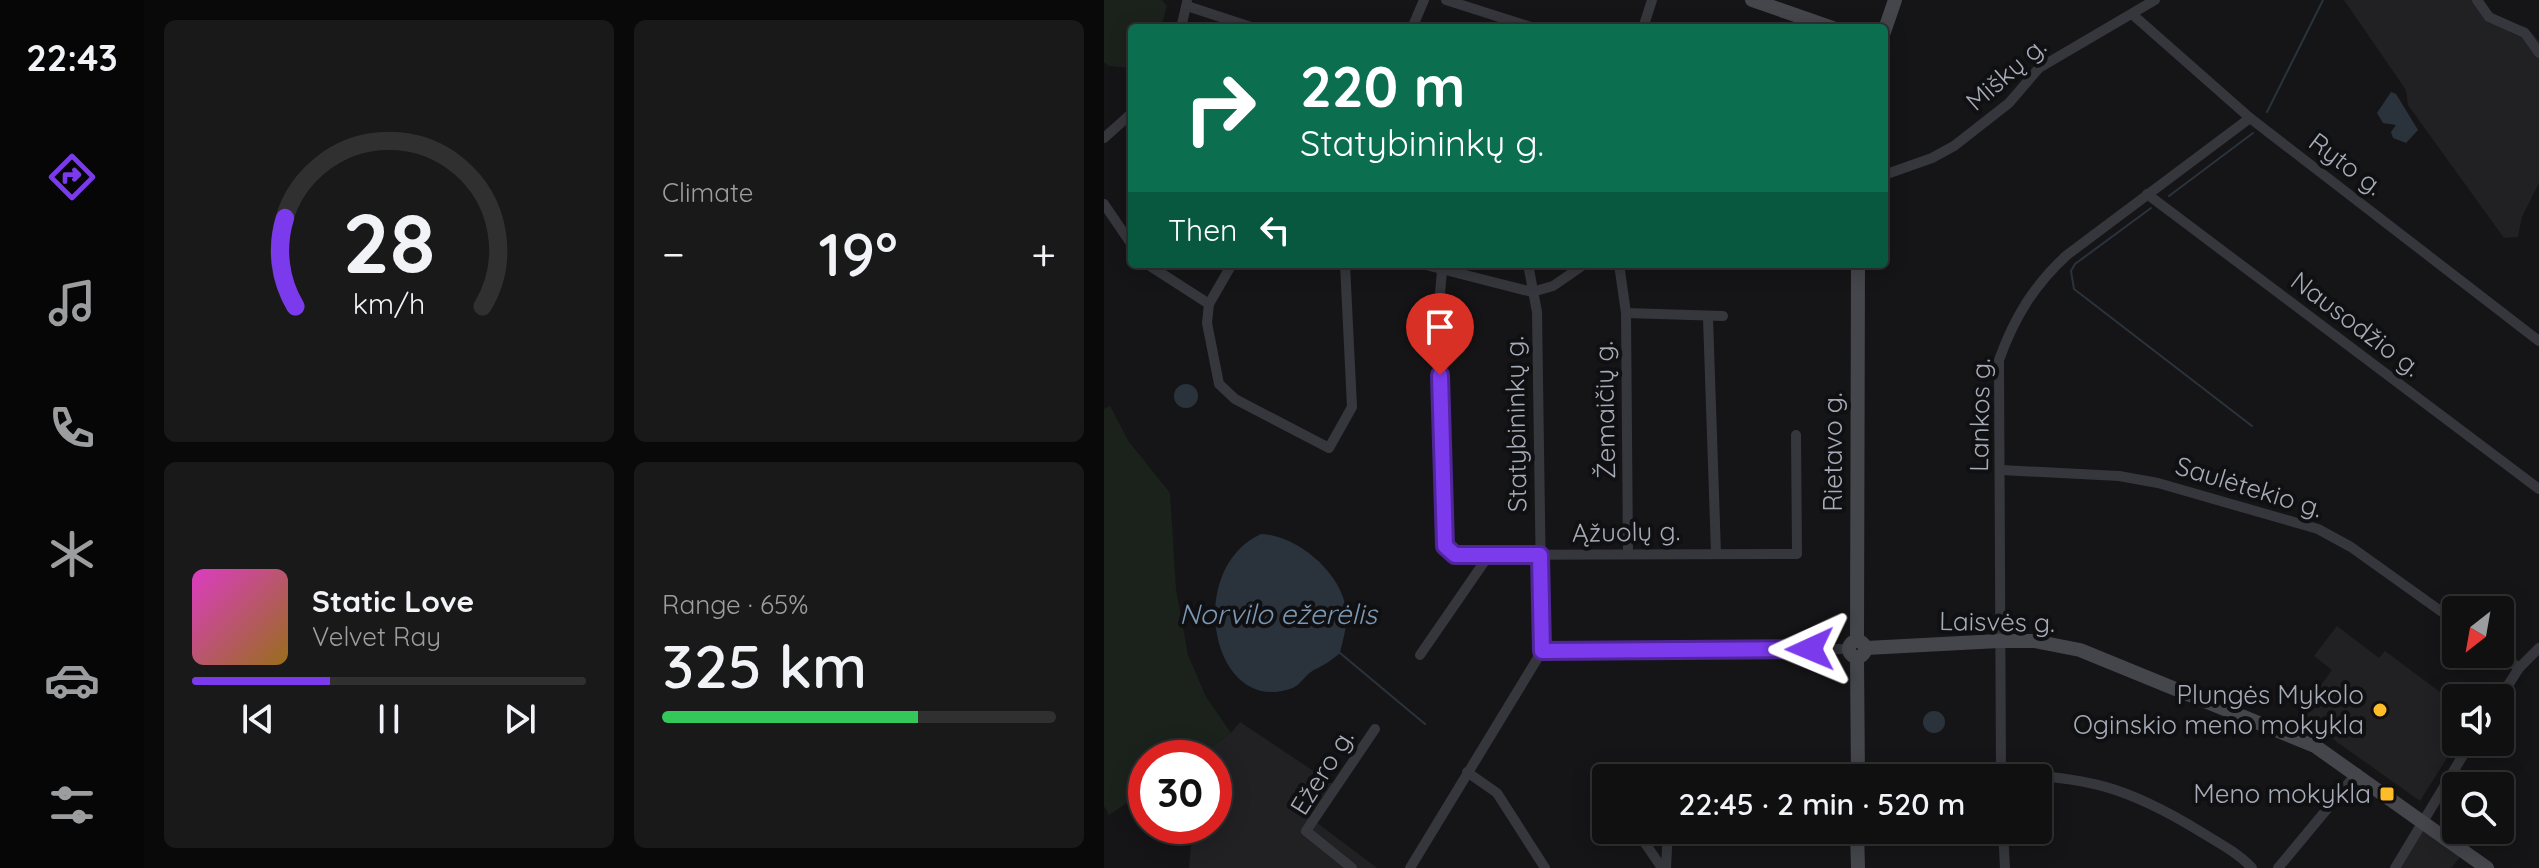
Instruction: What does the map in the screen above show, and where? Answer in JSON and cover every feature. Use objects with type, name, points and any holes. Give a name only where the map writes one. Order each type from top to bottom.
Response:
[{"type":"street","points":[[1414,24],[1424,0]]},
{"type":"street","points":[[1446,0],[1521,24]]},
{"type":"street","points":[[1644,24],[1652,0]]},
{"type":"street","points":[[1752,0],[1821,24]]},
{"type":"street","points":[[1887,24],[1895,0]]},
{"type":"street","name":"Miškų g.","points":[[1888,173],[1954,146],[2009,103],[2039,68],[2155,0]]},
{"type":"street","points":[[2477,0],[2489,17],[2525,33],[2539,53]]},
{"type":"street","points":[[1182,24],[1187,3],[1243,24]]},
{"type":"street","name":"Ryto g.","points":[[2132,14],[2144,28],[2250,118],[2539,341]]},
{"type":"street","points":[[1104,138],[1128,116]]},
{"type":"street","name":"Lankos g.","points":[[2001,764],[1999,360],[2011,324],[2048,272],[2250,118]]},
{"type":"street","points":[[1104,124],[1117,124]]},
{"type":"street","name":"Nausodžio g.","points":[[2147,194],[2539,489]]},
{"type":"street","points":[[1104,204],[1128,239]]},
{"type":"street","points":[[1153,268],[1209,304]]},
{"type":"street","points":[[1230,268],[1209,304],[1207,323],[1219,384],[1235,399],[1329,448],[1352,407],[1345,268]]},
{"type":"street","points":[[1435,268],[1532,292],[1553,286],[1579,268]]},
{"type":"street","name":"Statybininkų g.","points":[[1529,268],[1537,312],[1542,651]]},
{"type":"street","name":"Žemaičių g.","points":[[1620,268],[1626,313],[1628,554]]},
{"type":"street","name":"Rietavo g.","points":[[1858,268],[1858,764]]},
{"type":"street","name":"Ąžuolų g.","points":[[1442,270],[1438,318],[1445,546],[1455,555],[1797,554],[1796,435]]},
{"type":"street","points":[[1626,313],[1708,318],[1723,316]]},
{"type":"street","points":[[1708,318],[1716,553]]},
{"type":"street","name":"Saulėtekio g.","points":[[2001,470],[2119,476],[2158,483],[2318,529],[2351,547],[2442,612]]},
{"type":"street","points":[[1420,655],[1489,555]]},
{"type":"street","name":"Laisvės g.","points":[[1542,651],[1857,649],[1999,641],[2034,641],[2080,650],[2288,733],[2357,773],[2487,868]]},
{"type":"street","points":[[2509,684],[2519,668],[2539,648]]},
{"type":"street","points":[[1410,868],[1542,651]]},
{"type":"street","points":[[2514,664],[2519,668]]},
{"type":"street","name":"Ežero g.","points":[[1352,868],[1306,831],[1375,729]]},
{"type":"street","points":[[2395,868],[2462,756]]},
{"type":"street","points":[[1467,772],[1497,793],[1545,868]]},
{"type":"street","points":[[2278,868],[2357,773]]},
{"type":"street","points":[[2052,777],[2126,791],[2188,824],[2252,868]]},
{"type":"street","points":[[1646,844],[1664,868]]},
{"type":"street","points":[[1664,868],[1667,844]]},
{"type":"street","points":[[1857,844],[1858,868]]},
{"type":"street","points":[[2004,844],[2005,868]]},
{"type":"shaded area","points":[[1104,0],[1162,0],[1167,6],[1162,24],[1128,24],[1128,68],[1109,66],[1104,62]]},
{"type":"shaded area","points":[[2344,0],[2482,0],[2496,19],[2526,27],[2539,41],[2539,183],[2522,217],[2518,237],[2504,238],[2408,105],[2406,90]]},
{"type":"shaded area","points":[[1110,406],[1129,442],[1170,493],[1176,589],[1188,655],[1206,697],[1231,733],[1221,740],[1128,740],[1128,802],[1109,815],[1104,806],[1104,409]]},
{"type":"shaded area","name":"Plungės Mykolo Oginskio meno mokykla","points":[[2337,626],[2379,658],[2385,651],[2442,694],[2442,756],[2448,756],[2420,801],[2299,715],[2332,670],[2314,656]]},
{"type":"shaded area","points":[[1240,722],[1339,788],[1316,822],[1377,868],[1189,868],[1191,844],[1232,844],[1232,740],[1221,740]]},
{"type":"shaded area","points":[[2424,828],[2461,856],[2451,868],[2400,868]]},
{"type":"water","points":[[2391,92],[2396,94],[2418,130],[2406,143],[2393,138],[2391,132],[2396,125],[2383,123],[2377,113]]},
{"type":"water","points":[[1186,384],[1195,387],[1198,396],[1195,405],[1186,408],[1177,405],[1174,396],[1177,387]]},
{"type":"water","name":"Norvilo ežerėlis","points":[[1261,534],[1289,541],[1316,558],[1336,583],[1346,610],[1340,653],[1290,689],[1263,691],[1241,681],[1226,661],[1217,634],[1216,605],[1222,577],[1237,552]]},
{"type":"water","points":[[1934,711],[1942,714],[1945,722],[1942,730],[1934,733],[1926,730],[1923,722],[1926,714]]},
{"type":"waterway","points":[[2267,112],[2323,0]]},
{"type":"waterway","points":[[2169,196],[2253,133]]},
{"type":"waterway","points":[[2151,208],[2075,264],[2071,271],[2074,289],[2252,426]]},
{"type":"waterway","points":[[1340,653],[1425,724]]},
{"type":"place","name":"Plungės Mykolo Oginskio meno mokykla","points":[[2380,710]]},
{"type":"place","name":"Meno mokykla","points":[[2387,794]]},
{"type":"route","points":[[1440,375],[1445,546],[1455,555],[1540,555],[1542,651],[1810,649]]}]
